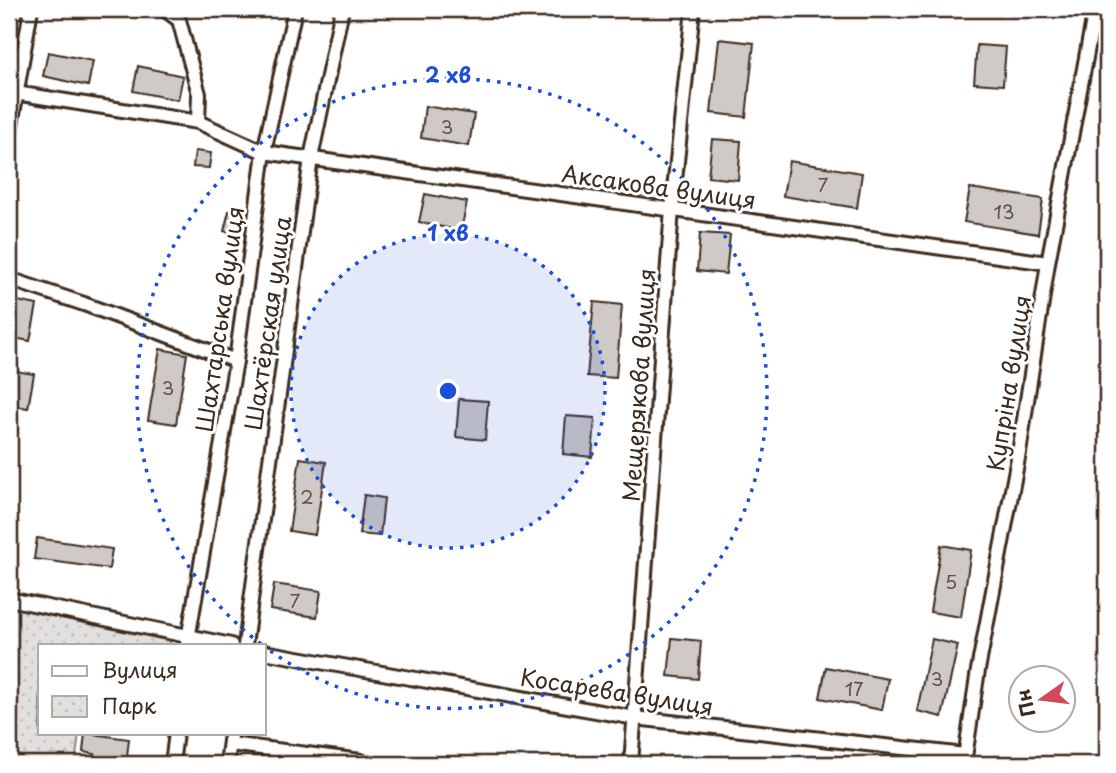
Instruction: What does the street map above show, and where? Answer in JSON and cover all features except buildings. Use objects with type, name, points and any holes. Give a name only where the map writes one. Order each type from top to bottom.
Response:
[{"type":"street","points":[[9,137],[12,93],[31,9]]},
{"type":"street","points":[[164,9],[179,20],[199,94],[198,122]]},
{"type":"street","name":"Шахтарська вулиця","points":[[188,641],[236,361],[264,152],[295,9]]},
{"type":"street","name":"Шахтёрская улица","points":[[245,644],[311,158],[342,9]]},
{"type":"street","name":"Мещерякова вулиця","points":[[631,764],[672,209],[693,9]]},
{"type":"street","name":"Купріна вулиця","points":[[965,760],[978,670],[1019,453],[1048,263],[1095,9]]},
{"type":"street","name":"Аксакова вулиця","points":[[12,93],[198,122],[264,152],[1048,263]]},
{"type":"street","points":[[9,279],[236,361]]},
{"type":"street","points":[[9,599],[188,641],[220,644]]},
{"type":"street","name":"Косарева вулиця","points":[[266,652],[635,718],[965,760]]},
{"type":"street","points":[[172,764],[176,734]]},
{"type":"street","points":[[227,764],[231,738],[361,761]]},
{"type":"green space","points":[[9,607],[170,641],[170,644],[38,644],[38,734],[79,734],[75,764],[9,764]]}]
